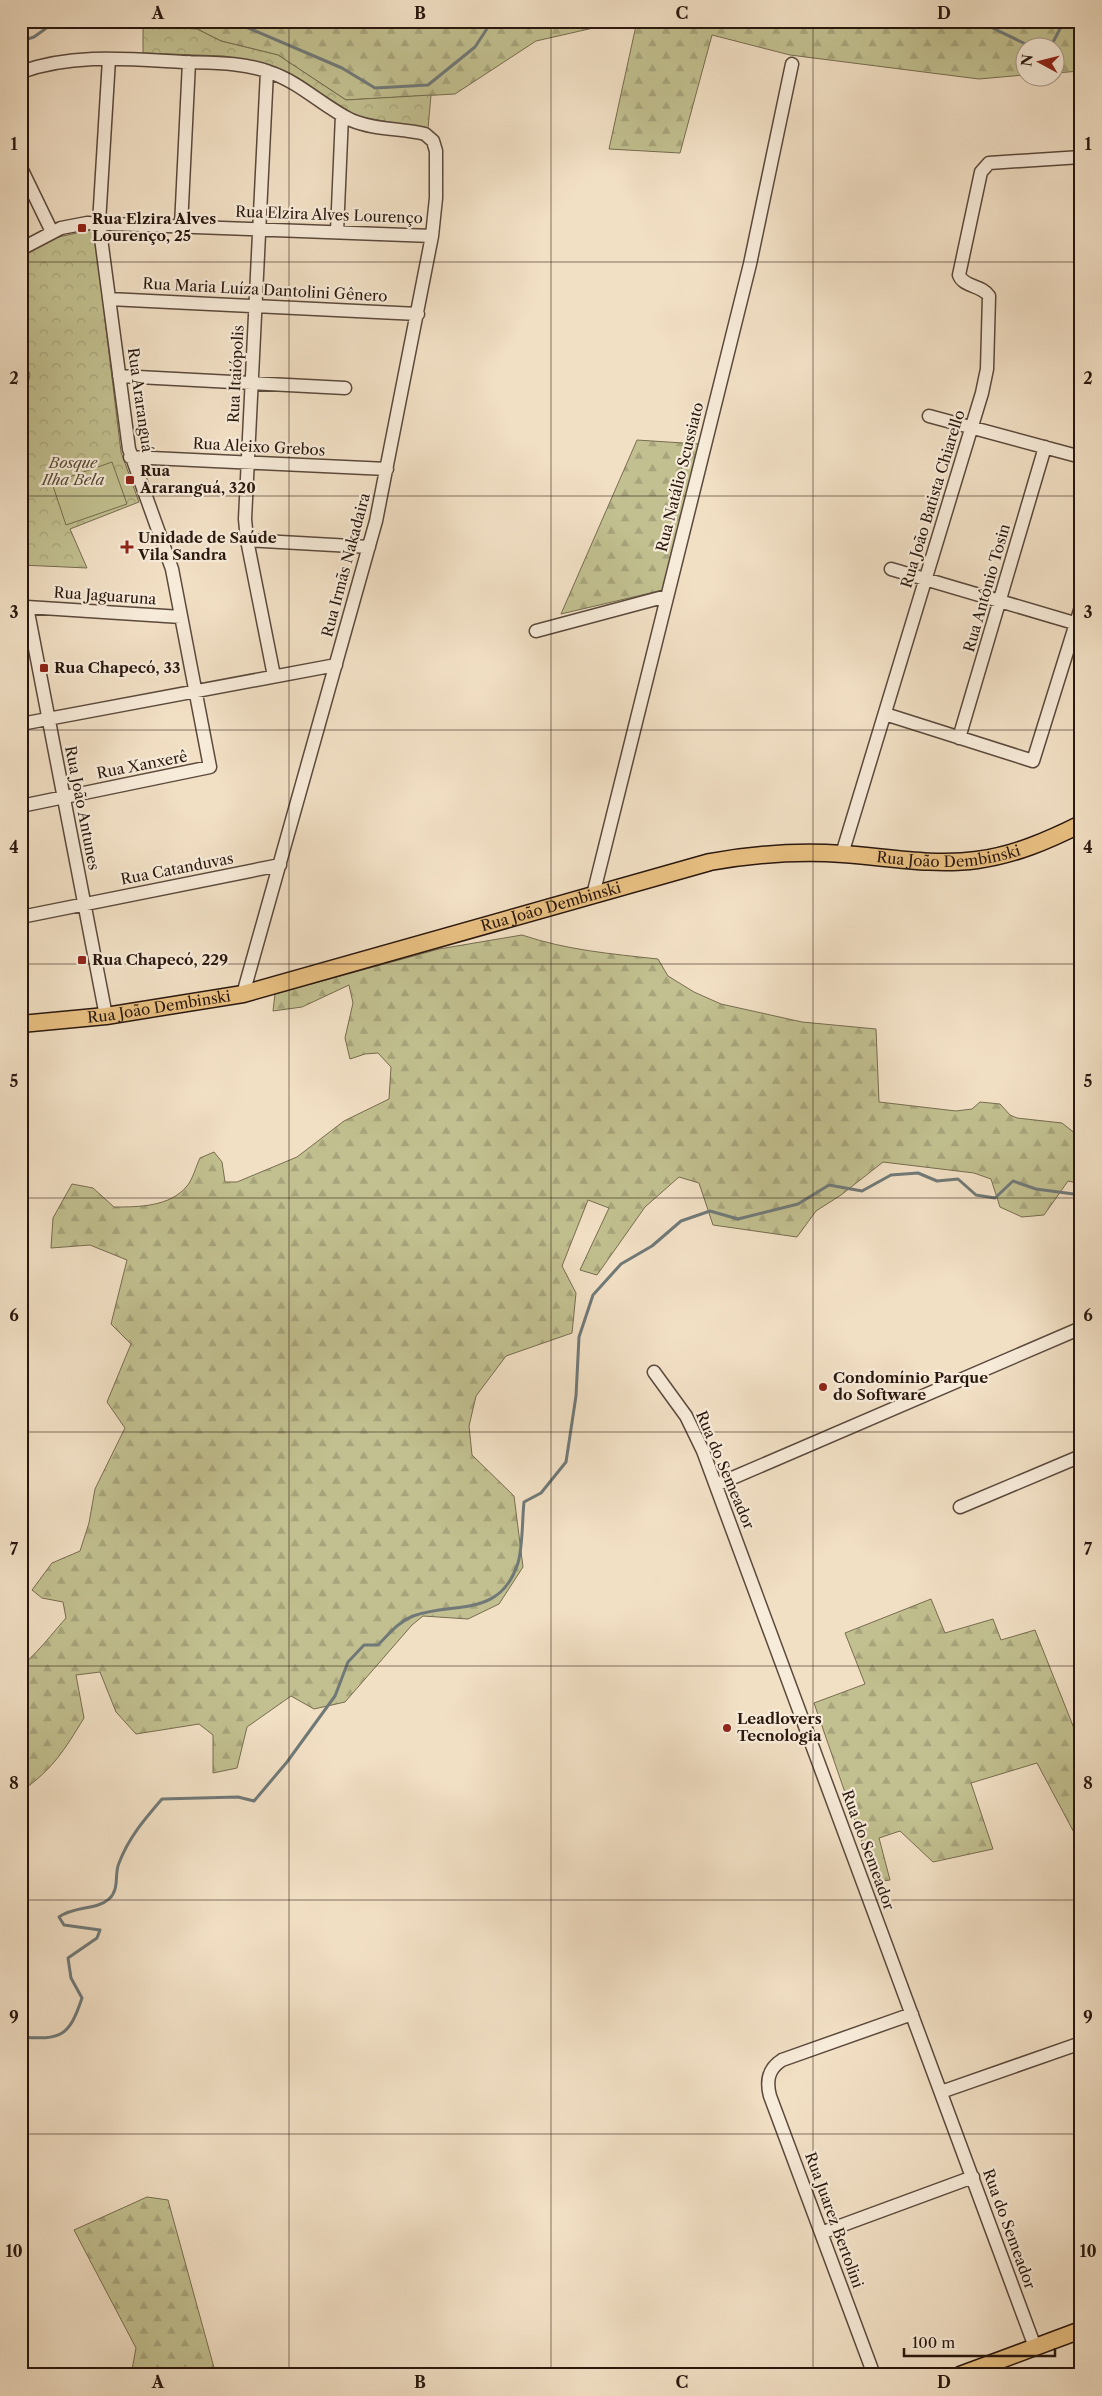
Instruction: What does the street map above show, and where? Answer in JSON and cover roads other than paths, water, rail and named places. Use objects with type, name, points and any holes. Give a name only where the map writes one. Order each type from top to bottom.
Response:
[{"type":"main road","name":"Rua João Dembinski","points":[[21,1024],[106,1016],[243,994],[680,870],[733,858],[785,852],[932,861],[975,860],[1023,850],[1081,824]]},
{"type":"main road","points":[[960,2375],[1081,2330]]},
{"type":"street","points":[[21,72],[60,62],[109,58],[235,65],[266,71],[293,82],[342,115],[337,232]]},
{"type":"street","name":"Rua Araranguá","points":[[109,58],[99,223],[130,457],[170,562],[210,767]]},
{"type":"street","points":[[181,226],[189,62]]},
{"type":"street","name":"Rua Natálio Scussiato","points":[[593,895],[752,256],[792,64]]},
{"type":"street","name":"Rua Itaiópolis","points":[[266,71],[245,519],[247,540],[274,676]]},
{"type":"street","name":"Rua Irmãs Nakadaira","points":[[243,994],[369,547],[418,314],[432,236],[436,168],[435,147],[430,137],[418,132],[362,124],[342,115]]},
{"type":"street","name":"Rua João Batista Chiarello","points":[[842,854],[972,428],[987,369],[990,300],[987,292],[962,281],[959,275],[981,172],[985,165],[994,162],[1081,157]]},
{"type":"street","points":[[21,168],[52,232]]},
{"type":"street","name":"Rua Elzira Alves Lourenço","points":[[21,249],[52,232],[78,224],[99,223],[432,236]]},
{"type":"street","name":"Rua Maria Luíza Dantolini Gênero","points":[[109,299],[418,314]]},
{"type":"street","points":[[119,376],[346,388]]},
{"type":"street","points":[[929,416],[1081,457]]},
{"type":"street","name":"Rua Antônio Tosin","points":[[960,738],[1045,447]]},
{"type":"street","name":"Rua Aleixo Grebos","points":[[130,457],[386,470]]},
{"type":"street","points":[[247,540],[369,547]]},
{"type":"street","points":[[891,568],[1078,624]]},
{"type":"street","points":[[536,631],[667,596]]},
{"type":"street","name":"Rua Jaguaruna","points":[[27,607],[181,617]]},
{"type":"street","name":"Rua João Antunes","points":[[27,607],[106,1016]]},
{"type":"street","points":[[885,714],[1033,761],[1078,624],[1081,607]]},
{"type":"street","points":[[21,724],[336,665]]},
{"type":"street","name":"Rua Xanxerê","points":[[21,806],[210,767]]},
{"type":"street","name":"Rua Catanduvas","points":[[21,917],[280,865]]},
{"type":"street","points":[[716,1486],[1081,1328]]},
{"type":"street","name":"Rua do Semeador","points":[[654,1372],[686,1416],[716,1486],[1035,2347]]},
{"type":"street","points":[[960,1507],[1081,1456]]},
{"type":"street","name":"Rua Juarez Bertolini","points":[[874,2375],[770,2096],[768,2076],[776,2063],[782,2060],[912,2014]]},
{"type":"street","points":[[941,2092],[1081,2043]]},
{"type":"street","points":[[821,2234],[973,2177]]},
{"type":"waterway","points":[[21,41],[34,37],[56,21]]},
{"type":"waterway","points":[[232,21],[342,68],[375,88],[428,85],[475,47],[492,21]]},
{"type":"waterway","points":[[978,21],[1014,38]]},
{"type":"waterway","points":[[1055,38],[1064,21]]},
{"type":"waterway","points":[[21,2037],[46,2038],[54,2036],[62,2033],[73,2021],[82,1998],[71,1978],[68,1958],[97,1938],[100,1930],[64,1925],[59,1917],[71,1911],[98,1905],[109,1899],[116,1886],[118,1867],[127,1845],[162,1799],[238,1797],[254,1801],[287,1762],[335,1696],[348,1662],[364,1645],[378,1645],[398,1625],[413,1616],[474,1605],[488,1600],[500,1593],[510,1581],[520,1556],[524,1502],[541,1493],[566,1462],[576,1396],[579,1337],[593,1295],[621,1264],[652,1246],[681,1221],[710,1211],[738,1219],[798,1204],[829,1185],[862,1191],[891,1175],[918,1173],[937,1181],[958,1179],[976,1195],[995,1198],[1013,1181],[1036,1189],[1081,1195]]},
{"type":"place","name":"Rua Elzira Alves Lourenço, 25","points":[[82,228]]},
{"type":"place","name":"Rua Araranguá, 320","points":[[130,480]]},
{"type":"place","name":"Unidade de Saúde Vila Sandra","points":[[127,547]]},
{"type":"place","name":"Rua Chapecó, 33","points":[[44,668]]},
{"type":"place","name":"Rua Chapecó, 229","points":[[82,960]]},
{"type":"place","name":"Condomínio Parque do Software","points":[[823,1387]]},
{"type":"place","name":"Leadlovers Tecnologia","points":[[727,1728]]},
{"type":"park label","name":"Bosque Ilha Bela","points":[[73,472]]}]
